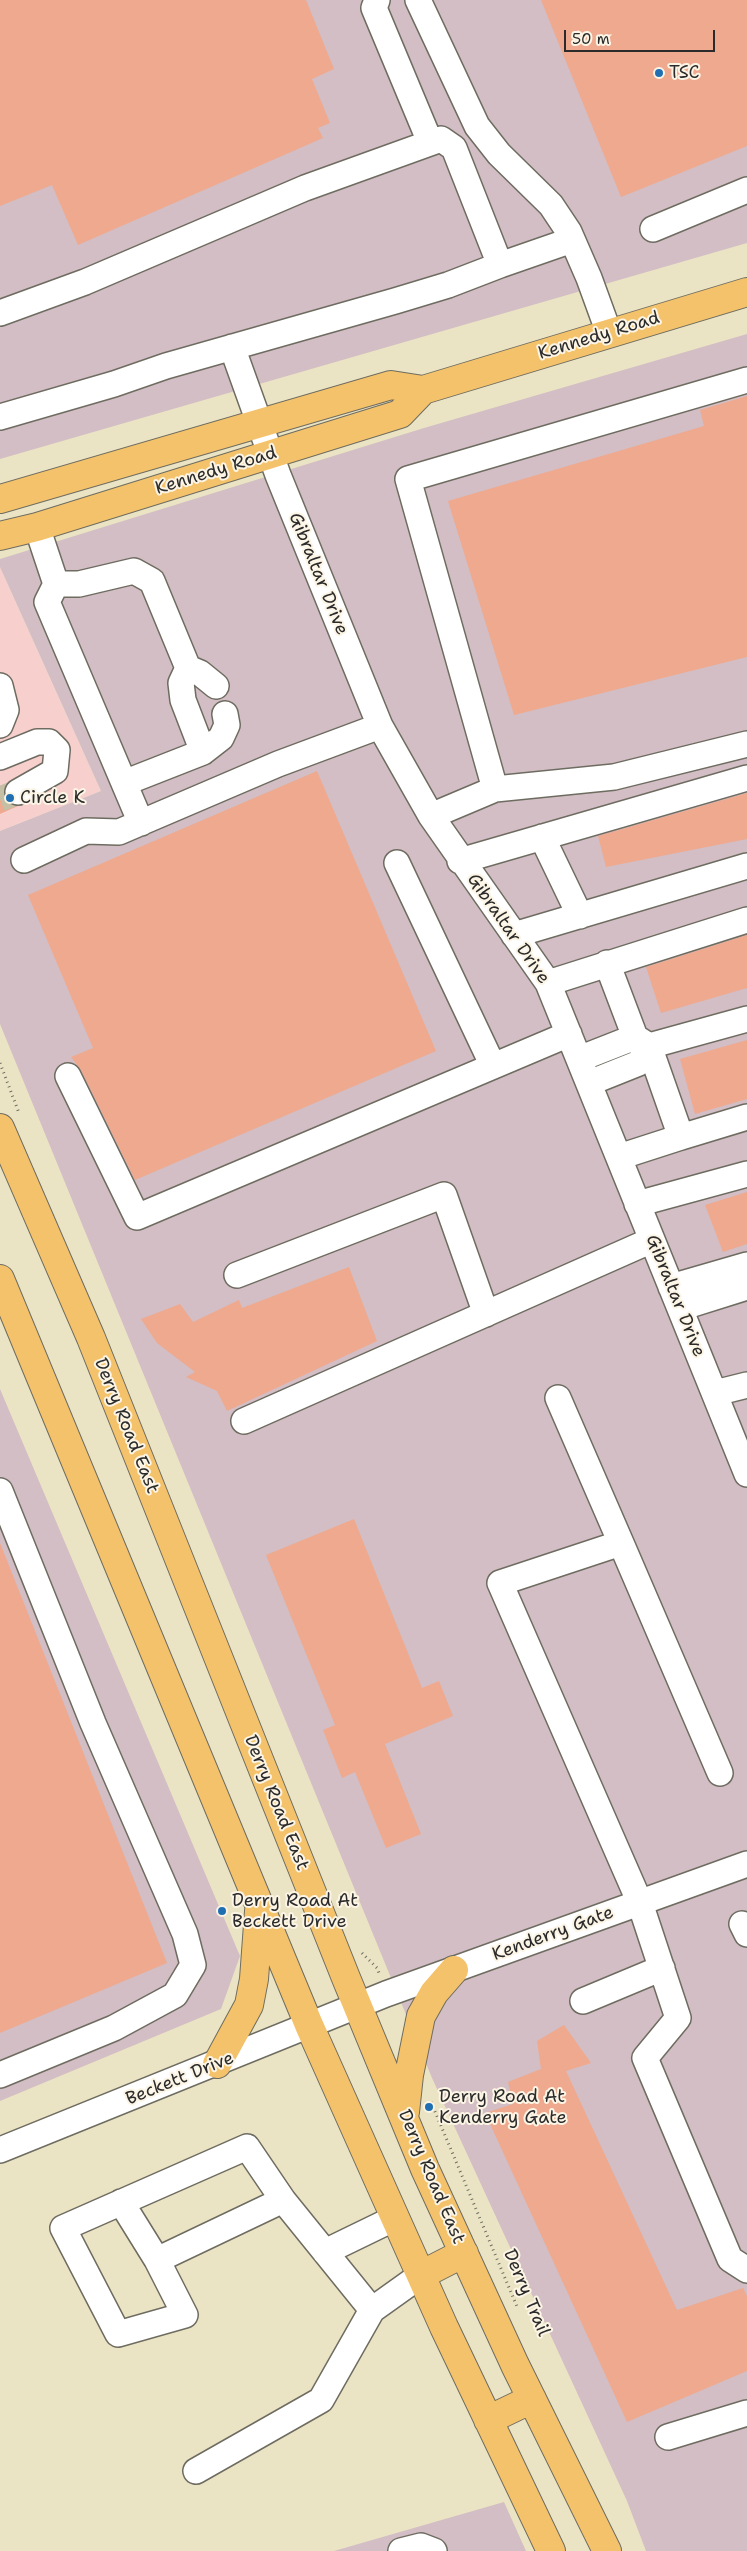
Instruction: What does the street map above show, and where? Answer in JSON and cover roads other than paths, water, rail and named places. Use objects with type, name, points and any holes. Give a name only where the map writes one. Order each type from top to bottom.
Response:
[{"type":"main road","name":"Kennedy Road","points":[[0,499],[391,385],[423,390],[747,292]]},
{"type":"main road","name":"Kennedy Road","points":[[0,536],[37,527],[400,414],[423,390]]},
{"type":"main road","name":"Derry Road East","points":[[0,1128],[91,1338],[346,1978],[359,2005],[425,2169],[532,2399],[607,2551]]},
{"type":"main road","points":[[0,1279],[309,2025],[421,2275],[551,2551]]},
{"type":"main road","points":[[216,2064],[249,2005],[254,1979],[259,1905]]},
{"type":"main road","points":[[404,2116],[409,2075],[421,2016],[434,1993],[454,1970]]},
{"type":"main road","points":[[421,2275],[464,2253]]},
{"type":"main road","points":[[488,2420],[532,2399]]},
{"type":"street","points":[[377,0],[374,8],[430,142]]},
{"type":"street","points":[[418,0],[477,126],[498,154],[550,205],[572,240],[589,278],[608,333]]},
{"type":"street","points":[[0,313],[84,282],[305,188],[440,139],[454,148],[500,265]]},
{"type":"street","points":[[653,230],[747,190]]},
{"type":"street","points":[[0,417],[431,290],[572,240]]},
{"type":"street","name":"Gibraltar Drive","points":[[232,348],[270,454],[380,726],[431,816],[460,861],[548,983],[715,1393],[737,1420],[747,1474]]},
{"type":"street","points":[[495,789],[408,479],[747,380]]},
{"type":"street","points":[[37,527],[56,584],[47,602],[141,823]]},
{"type":"street","points":[[56,584],[79,584],[134,570],[152,581],[188,668],[200,672],[216,686]]},
{"type":"street","points":[[188,668],[180,683],[182,700],[203,752]]},
{"type":"street","points":[[0,686],[6,710],[0,725]]},
{"type":"street","points":[[124,784],[203,752],[221,738],[227,725],[225,714]]},
{"type":"street","points":[[24,860],[86,831],[120,832],[278,764],[380,726]]},
{"type":"street","points":[[0,758],[37,742],[49,742],[57,750],[55,770],[43,779],[18,792]]},
{"type":"street","points":[[431,816],[495,789],[614,777],[747,744]]},
{"type":"street","points":[[0,758],[43,779]]},
{"type":"street","points":[[460,861],[747,778]]},
{"type":"street","points":[[542,837],[580,916]]},
{"type":"street","points":[[397,862],[493,1066]]},
{"type":"street","points":[[514,935],[747,866]]},
{"type":"street","points":[[548,983],[747,920]]},
{"type":"street","points":[[607,963],[642,1042],[680,1137]]},
{"type":"street","points":[[579,1059],[642,1042],[747,1019]]},
{"type":"street","points":[[68,1076],[138,1217],[569,1034]]},
{"type":"street","points":[[589,1083],[639,1063],[642,1042]]},
{"type":"street","points":[[619,1157],[747,1117]]},
{"type":"street","points":[[637,1204],[747,1174]]},
{"type":"street","points":[[237,1275],[444,1195],[486,1314]]},
{"type":"street","points":[[244,1421],[652,1240]]},
{"type":"street","points":[[675,1297],[747,1265]]},
{"type":"street","points":[[675,1297],[745,1293]]},
{"type":"street","points":[[715,1393],[747,1385]]},
{"type":"street","points":[[558,1398],[720,1773]]},
{"type":"street","points":[[0,1490],[93,1723],[185,1934],[193,1965],[175,1995],[114,2028],[0,2075]]},
{"type":"street","points":[[621,1543],[500,1583],[640,1902],[678,2018],[645,2058],[730,2259],[747,2270]]},
{"type":"street","name":"Kenderry Gate","points":[[359,2005],[747,1864]]},
{"type":"street","points":[[584,2001],[662,1968]]},
{"type":"street","name":"Beckett Drive","points":[[0,2150],[359,2005]]},
{"type":"street","points":[[121,2202],[157,2260],[185,2315],[118,2334],[63,2228],[121,2202],[247,2147],[283,2200],[372,2310]]},
{"type":"street","points":[[157,2260],[283,2200]]},
{"type":"street","points":[[326,2252],[395,2218]]},
{"type":"street","points":[[196,2471],[321,2400],[372,2310],[421,2275]]},
{"type":"street","points":[[668,2437],[747,2412]]},
{"type":"street","points":[[401,2551],[420,2546],[434,2551]]},
{"type":"tunnel","points":[[0,799],[18,792]]},
{"type":"place","name":"TSC","points":[[659,73]]},
{"type":"place","name":"Circle K","points":[[10,798]]},
{"type":"place","name":"Derry Road At Beckett Drive","points":[[222,1911]]},
{"type":"place","name":"Derry Road At Kenderry Gate","points":[[429,2107]]}]
